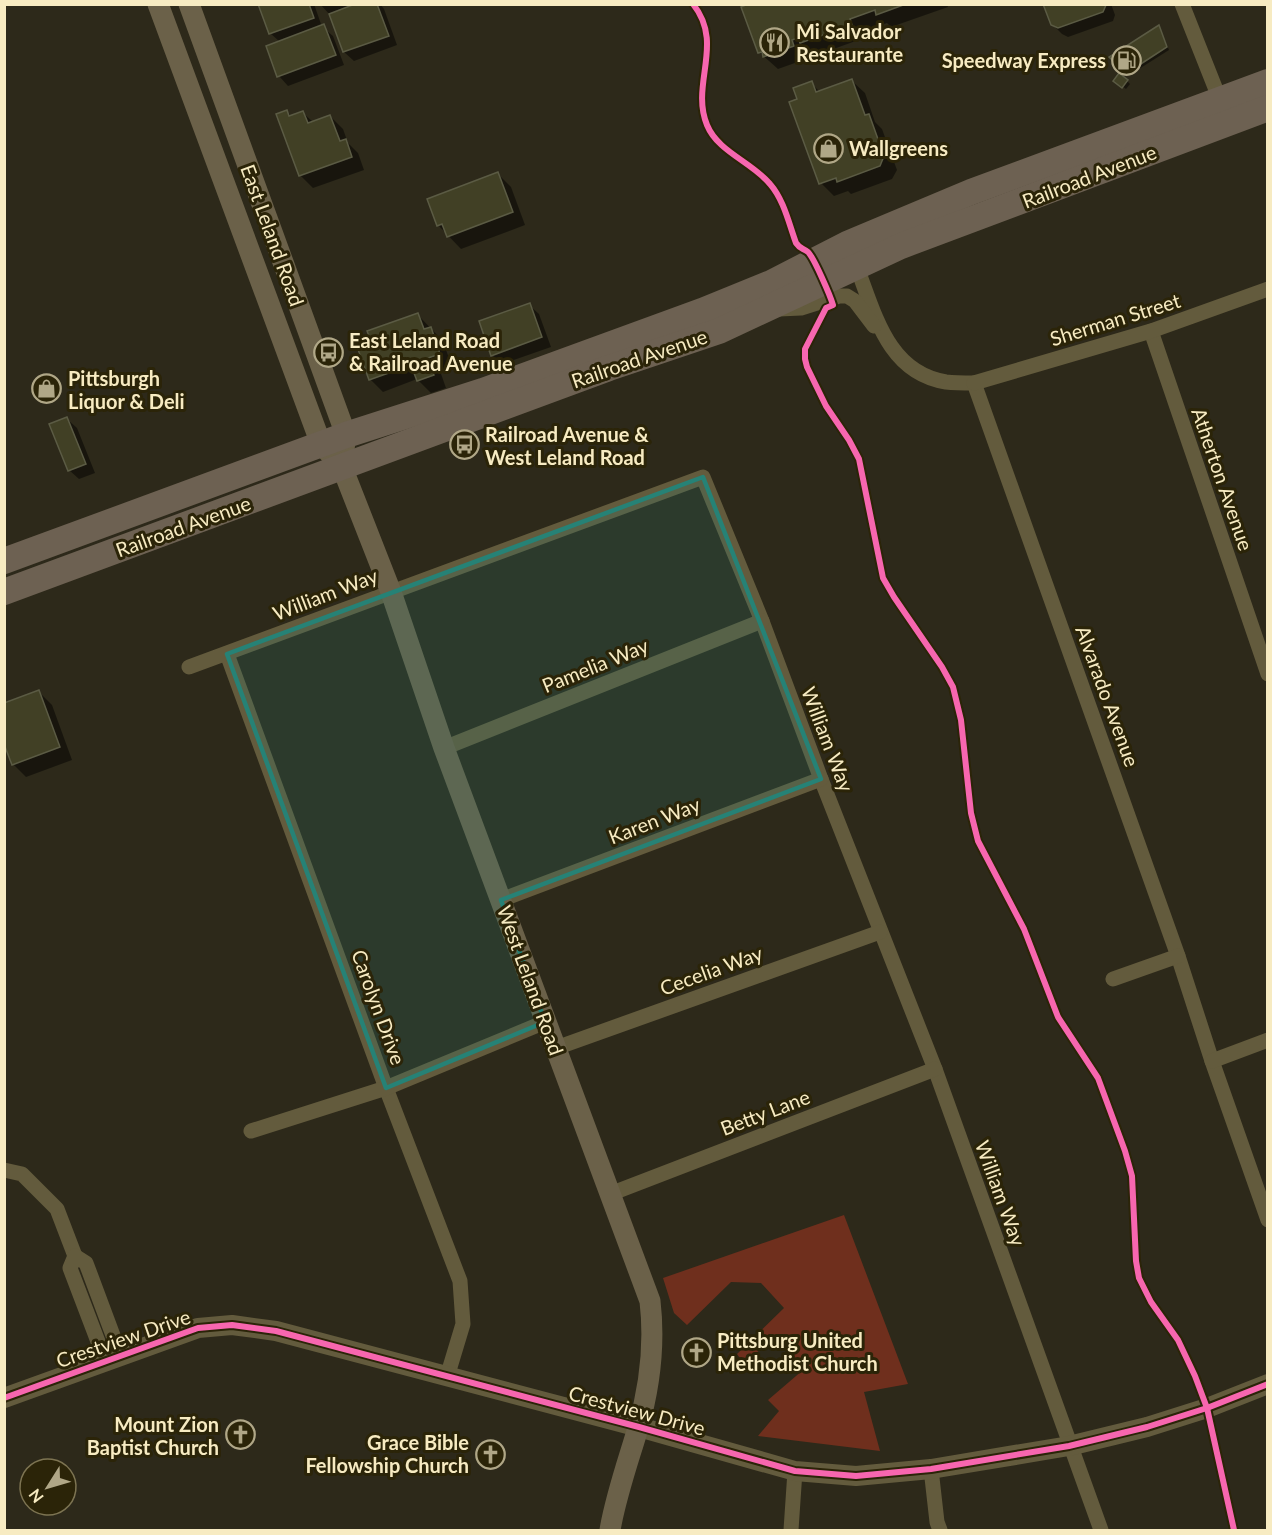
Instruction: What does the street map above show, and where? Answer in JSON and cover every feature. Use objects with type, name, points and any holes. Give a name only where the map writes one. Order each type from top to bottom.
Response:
[{"type":"highway","name":"Railroad Avenue","points":[[4,592],[609,368],[719,331],[764,310],[851,255],[971,192],[1268,82]]},
{"type":"highway","name":"Railroad Avenue","points":[[4,561],[346,435],[483,391],[702,311],[771,283],[851,255],[902,246],[1268,108]]},
{"type":"main road","name":"East Leland Road","points":[[158,4],[321,444]]},
{"type":"main road","name":"East Leland Road","points":[[189,4],[346,435],[342,467]]},
{"type":"main road","name":"West Leland Road","points":[[321,444],[342,467],[391,592],[444,748],[650,1301],[653,1328],[650,1376],[639,1426],[614,1507],[610,1530]]},
{"type":"street","points":[[1182,4],[1229,122]]},
{"type":"street","points":[[851,255],[887,342]]},
{"type":"street","name":"Sherman Street","points":[[974,383],[1151,331],[1268,290]]},
{"type":"street","points":[[764,310],[801,308],[839,296],[847,296],[855,301],[906,364],[926,376],[946,382],[974,383]]},
{"type":"street","name":"Atherton Avenue","points":[[1151,331],[1268,674]]},
{"type":"street","name":"Alvarado Avenue","points":[[974,383],[1178,956],[1268,1220]]},
{"type":"street","name":"William Way","points":[[189,667],[703,477],[762,621],[880,932],[935,1069],[1101,1530]]},
{"type":"street","name":"Pamelia Way","points":[[444,748],[762,621]]},
{"type":"street","name":"Carolyn Drive","points":[[227,654],[386,1088],[460,1281],[463,1324],[447,1377]]},
{"type":"street","name":"Karen Way","points":[[501,900],[821,779]]},
{"type":"street","name":"Cecelia Way","points":[[556,1048],[880,932]]},
{"type":"street","points":[[1113,980],[1178,956]]},
{"type":"street","points":[[252,1131],[386,1088],[545,1022]]},
{"type":"street","points":[[1212,1060],[1268,1040]]},
{"type":"street","name":"Betty Lane","points":[[610,1194],[935,1069]]},
{"type":"street","points":[[4,1170],[22,1174],[57,1209],[75,1256],[70,1268],[113,1357]]},
{"type":"street","name":"Crestview Drive","points":[[4,1398],[198,1328],[232,1325],[276,1331],[639,1426],[795,1471],[856,1476],[931,1469],[1069,1446],[1147,1427],[1207,1408],[1268,1384]]},
{"type":"street","points":[[931,1469],[937,1522],[940,1530]]},
{"type":"street","points":[[791,1530],[795,1471]]},
{"type":"highlighted area","points":[[703,477],[821,779],[501,900],[545,1022],[386,1088],[227,654]]},
{"type":"shaded area","points":[[844,1215],[908,1384],[864,1392],[880,1451],[758,1436],[779,1411],[768,1400],[803,1370],[776,1335],[744,1364],[737,1354],[784,1308],[761,1283],[731,1282],[687,1325],[674,1313],[663,1278]]},
{"type":"building","points":[[258,4],[309,4],[314,18],[269,34]]},
{"type":"building","points":[[355,4],[377,4],[389,36],[343,52],[329,14]]},
{"type":"building","points":[[748,4],[906,4],[876,15],[875,10],[850,19],[852,25],[800,43],[798,38],[792,40],[794,46],[763,57],[762,52],[758,53],[741,7]]},
{"type":"building","points":[[1043,4],[1106,5],[1103,12],[1058,28],[1051,25]]},
{"type":"building","points":[[324,24],[336,55],[277,77],[266,46]]},
{"type":"building","points":[[1159,25],[1167,47],[1127,73],[1109,57]]},
{"type":"building","points":[[1119,73],[1128,80],[1122,88],[1113,81]]},
{"type":"building","points":[[852,79],[865,115],[869,114],[884,156],[880,166],[837,182],[836,178],[819,184],[789,102],[797,99],[793,88],[812,81],[816,92]]},
{"type":"building","points":[[287,110],[289,116],[303,111],[308,123],[330,115],[340,141],[346,139],[352,157],[299,176],[276,114]]},
{"type":"building","points":[[498,172],[513,212],[447,237],[442,224],[437,226],[427,199]]},
{"type":"building","points":[[530,303],[542,337],[491,356],[479,321]]},
{"type":"building","points":[[418,313],[424,329],[431,327],[440,354],[428,358],[434,375],[417,381],[411,365],[369,380],[355,341],[369,336],[367,331]]},
{"type":"building","points":[[67,417],[86,464],[68,471],[49,424]]},
{"type":"building","points":[[39,690],[60,747],[12,765],[4,744],[4,703]]},
{"type":"cycle path","points":[[693,4],[702,19],[706,34],[707,49],[702,94],[707,125],[719,143],[763,176],[775,190],[786,212],[796,243],[811,256],[833,305],[826,308],[805,349],[807,367],[826,406],[859,459],[883,578],[953,687],[961,720],[971,813],[978,841],[1024,929],[1058,1017],[1098,1078],[1125,1151],[1132,1176],[1136,1261],[1139,1278],[1151,1302],[1178,1340],[1195,1376],[1207,1408],[1234,1530]]},
{"type":"cycle path","points":[[4,1398],[198,1328],[232,1325],[276,1331],[639,1427],[795,1471],[856,1476],[931,1469],[1069,1446],[1147,1427],[1207,1408],[1268,1384]]},
{"type":"place","name":"Mi Salvador Restaurante","points":[[775,42]]},
{"type":"place","name":"Speedway Express","points":[[1127,60]]},
{"type":"place","name":"Wallgreens","points":[[828,148]]},
{"type":"place","name":"East Leland Road & Railroad Avenue","points":[[328,352]]},
{"type":"place","name":"Pittsburgh Liquor & Deli","points":[[47,389]]},
{"type":"place","name":"Railroad Avenue & West Leland Road","points":[[464,445]]},
{"type":"place","name":"Pittsburg United Methodist Church","points":[[696,1352]]},
{"type":"place","name":"Mount Zion Baptist Church","points":[[240,1435]]},
{"type":"place","name":"Grace Bible Fellowship Church","points":[[490,1454]]}]
